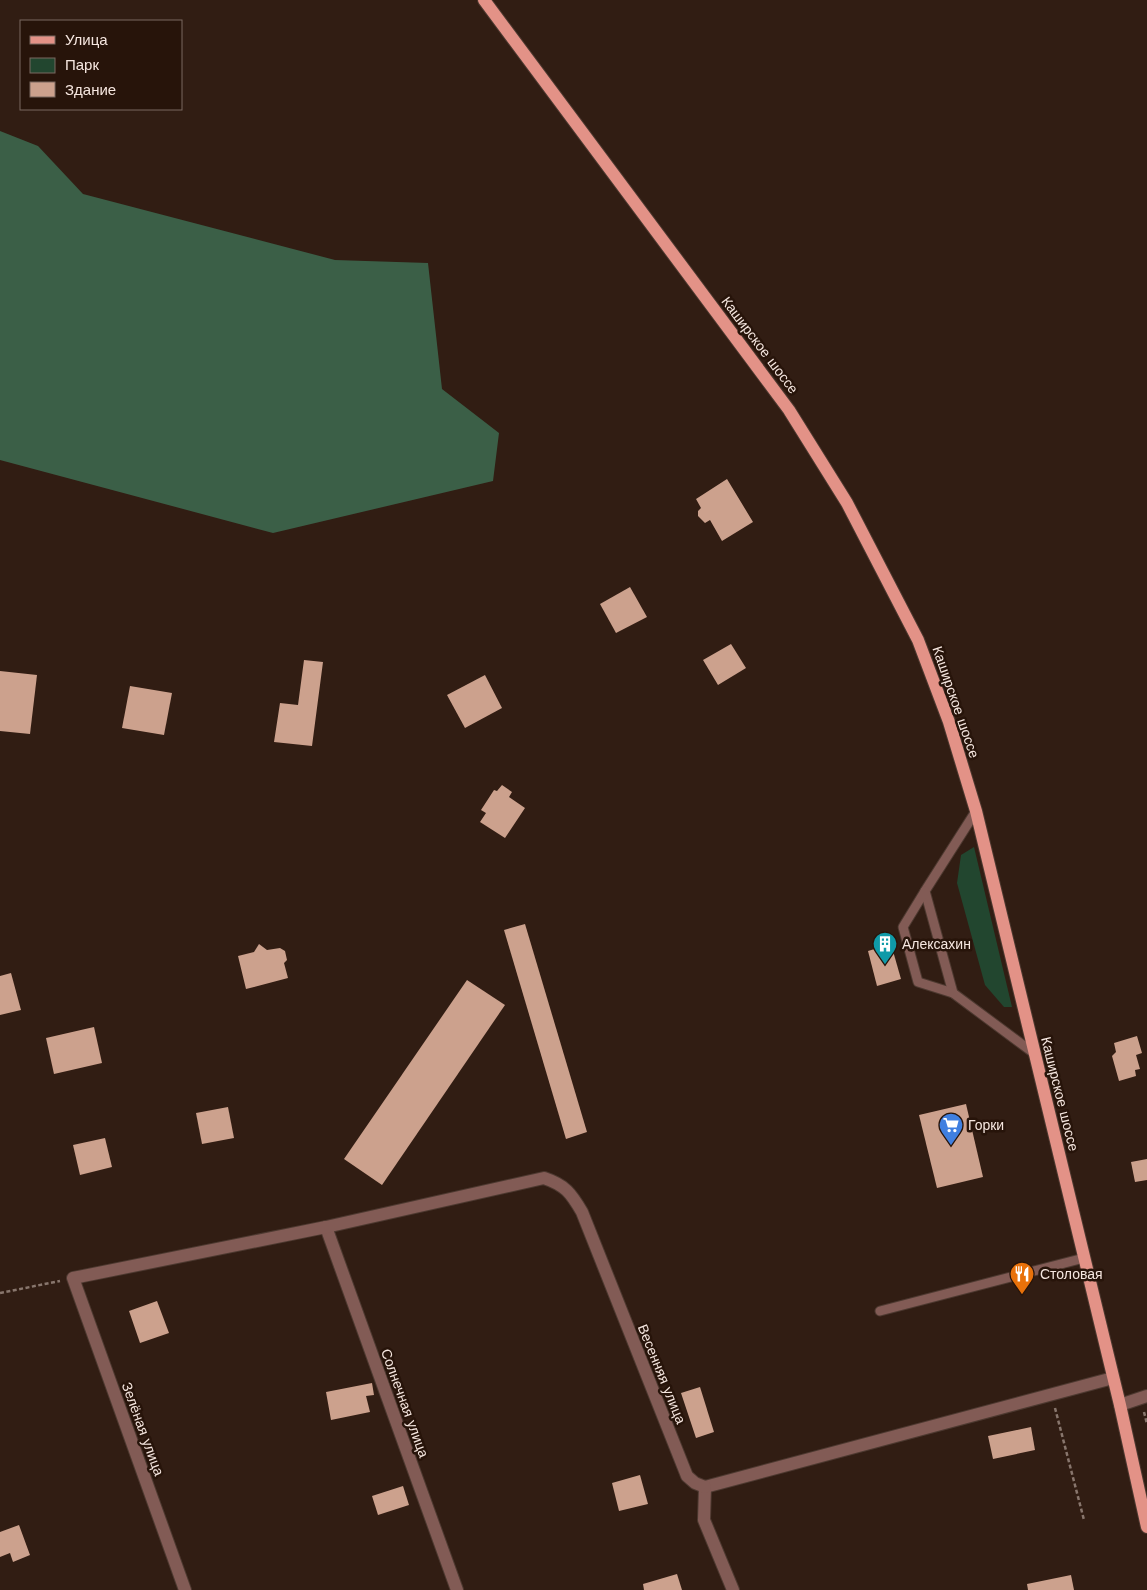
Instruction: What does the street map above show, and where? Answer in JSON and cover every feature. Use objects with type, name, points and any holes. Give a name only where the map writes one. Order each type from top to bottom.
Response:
[{"type":"main road","name":"Каширское шоссе","points":[[484,0],[789,410],[847,503],[918,640],[950,722],[976,811],[1120,1405],[1147,1527]]},
{"type":"street","name":"Весенняя улица","points":[[326,1227],[544,1178],[557,1182],[572,1194],[582,1212],[687,1476],[695,1483],[705,1487]]},
{"type":"street","points":[[73,1278],[326,1227]]},
{"type":"street","name":"Солнечная улица","points":[[326,1227],[456,1590]]},
{"type":"street","name":"Зелёная улица","points":[[73,1278],[186,1590]]},
{"type":"street","points":[[733,1590],[704,1520],[705,1487],[1113,1378]]},
{"type":"street","points":[[1120,1405],[1147,1396]]},
{"type":"lane","points":[[976,811],[902,926],[918,982],[953,993],[1035,1054]]},
{"type":"lane","points":[[925,891],[953,993]]},
{"type":"lane","points":[[880,1311],[1084,1258]]},
{"type":"path","points":[[0,1293],[73,1278]]},
{"type":"path","points":[[1052,1394],[1084,1520]]},
{"type":"green space","points":[[0,131],[38,146],[83,194],[335,260],[428,263],[442,389],[499,433],[493,481],[273,533],[0,460]]},
{"type":"green space","points":[[974,847],[1012,1007],[1004,1007],[985,985],[957,883],[961,855]]},
{"type":"building","points":[[727,479],[753,522],[722,541],[710,520],[705,523],[698,516],[698,511],[701,508],[696,499]]},
{"type":"building","points":[[630,587],[647,617],[616,633],[600,604]]},
{"type":"building","points":[[731,644],[746,668],[718,685],[703,660]]},
{"type":"building","points":[[304,660],[323,662],[312,746],[274,742],[280,703],[298,705]]},
{"type":"building","points":[[0,671],[37,675],[30,734],[0,731]]},
{"type":"building","points":[[485,675],[502,708],[465,728],[447,695]]},
{"type":"building","points":[[130,686],[172,693],[164,735],[122,728]]},
{"type":"building","points":[[502,785],[512,792],[509,797],[525,808],[505,838],[480,822],[486,813],[481,810],[494,790],[497,791]]},
{"type":"building","points":[[525,924],[587,1132],[566,1139],[504,930]]},
{"type":"building","points":[[259,944],[267,950],[280,948],[285,951],[287,960],[284,963],[288,978],[246,989],[238,956],[254,952]]},
{"type":"building","name":"Алексахин","points":[[891,944],[901,979],[877,986],[868,951]]},
{"type":"building","points":[[11,973],[21,1010],[0,1015],[0,976]]},
{"type":"building","points":[[467,980],[505,1005],[382,1185],[344,1159]]},
{"type":"building","points":[[94,1027],[102,1063],[54,1074],[46,1038]]},
{"type":"building","points":[[1137,1036],[1142,1053],[1136,1055],[1140,1069],[1135,1070],[1136,1076],[1119,1081],[1112,1056],[1116,1052],[1114,1043]]},
{"type":"building","name":"Горки","points":[[966,1104],[983,1177],[937,1188],[919,1115]]},
{"type":"building","points":[[228,1107],[234,1138],[202,1144],[196,1113]]},
{"type":"building","points":[[105,1138],[112,1167],[80,1175],[73,1145]]},
{"type":"building","points":[[1147,1159],[1147,1180],[1135,1182],[1131,1162]]},
{"type":"building","points":[[157,1301],[169,1333],[140,1343],[129,1311]]},
{"type":"building","points":[[372,1383],[374,1395],[366,1396],[370,1412],[331,1420],[326,1392]]},
{"type":"building","points":[[700,1387],[714,1432],[696,1438],[681,1393]]},
{"type":"building","points":[[1031,1427],[1035,1450],[993,1459],[988,1436]]},
{"type":"building","points":[[640,1475],[648,1504],[619,1511],[612,1483]]},
{"type":"building","points":[[403,1486],[409,1505],[378,1515],[372,1496]]},
{"type":"building","points":[[19,1525],[30,1555],[13,1562],[10,1553],[0,1557],[0,1532]]},
{"type":"building","points":[[677,1574],[682,1590],[644,1590],[643,1584]]},
{"type":"building","points":[[1071,1575],[1074,1590],[1028,1590],[1027,1584]]},
{"type":"place","name":"Алексахин","points":[[885,965]]},
{"type":"place","name":"Горки","points":[[951,1146]]},
{"type":"place","name":"Столовая","points":[[1022,1295]]}]
